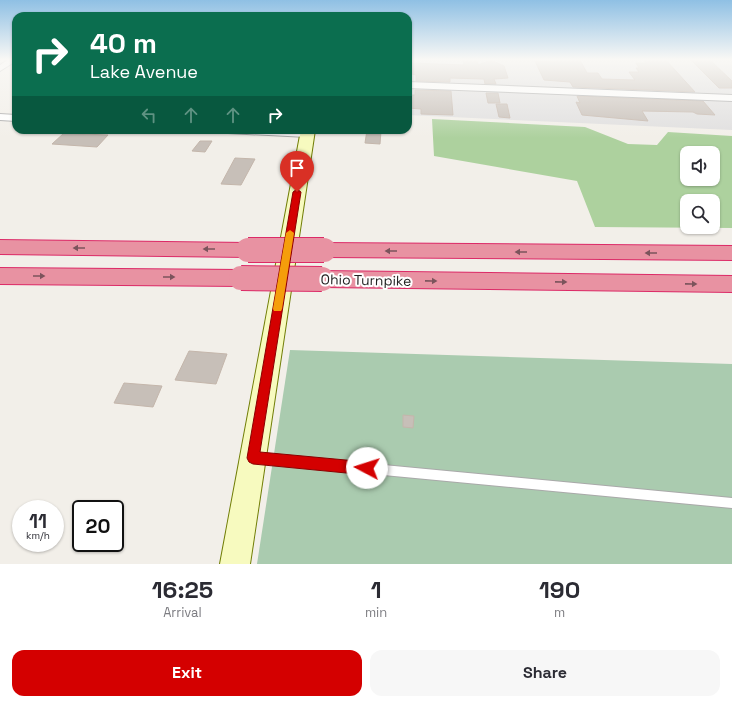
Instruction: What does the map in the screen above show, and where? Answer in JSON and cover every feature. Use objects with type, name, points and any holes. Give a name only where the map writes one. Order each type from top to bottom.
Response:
[{"type":"highway","name":"Ohio Turnpike","points":[[0,247],[732,253]]},
{"type":"highway","name":"Ohio Turnpike","points":[[0,276],[732,284]]},
{"type":"street","points":[[416,85],[732,98]]},
{"type":"street","points":[[0,117],[12,118]]},
{"type":"street","points":[[235,564],[308,134]]},
{"type":"lane","points":[[253,458],[732,503]]},
{"type":"shaded area","points":[[412,85],[732,85],[732,130],[412,115]]},
{"type":"green space","points":[[432,119],[585,127],[628,144],[657,145],[668,132],[732,136],[732,228],[720,228],[720,194],[680,194],[680,228],[595,227],[577,181],[434,156]]},
{"type":"green space","points":[[290,350],[732,364],[732,564],[257,564]]},
{"type":"building","points":[[572,85],[689,85],[695,92],[573,87]]},
{"type":"building","points":[[716,85],[732,85],[732,88],[719,88]]},
{"type":"building","points":[[415,90],[451,91],[453,115],[421,114],[421,109],[412,108],[412,95],[415,95]]},
{"type":"building","points":[[486,93],[498,93],[500,103],[488,103]]},
{"type":"building","points":[[577,96],[703,101],[715,115],[697,114],[693,112],[642,111],[648,121],[582,115],[576,102],[580,103]]},
{"type":"building","points":[[496,104],[507,104],[510,118],[499,117]]},
{"type":"building","points":[[63,134],[108,135],[97,147],[52,144]]},
{"type":"building","points":[[366,134],[381,134],[380,144],[365,143]]},
{"type":"building","points":[[200,141],[212,141],[205,152],[192,151]]},
{"type":"building","points":[[235,158],[255,159],[241,185],[221,184]]},
{"type":"building","points":[[189,351],[227,354],[216,384],[175,380]]},
{"type":"building","points":[[124,383],[162,386],[153,407],[114,403]]},
{"type":"building","points":[[403,415],[414,416],[413,428],[403,427]]},
{"type":"slow traffic","points":[[277,309],[290,233]]},
{"type":"route","points":[[297,192],[253,458],[367,468]]}]
